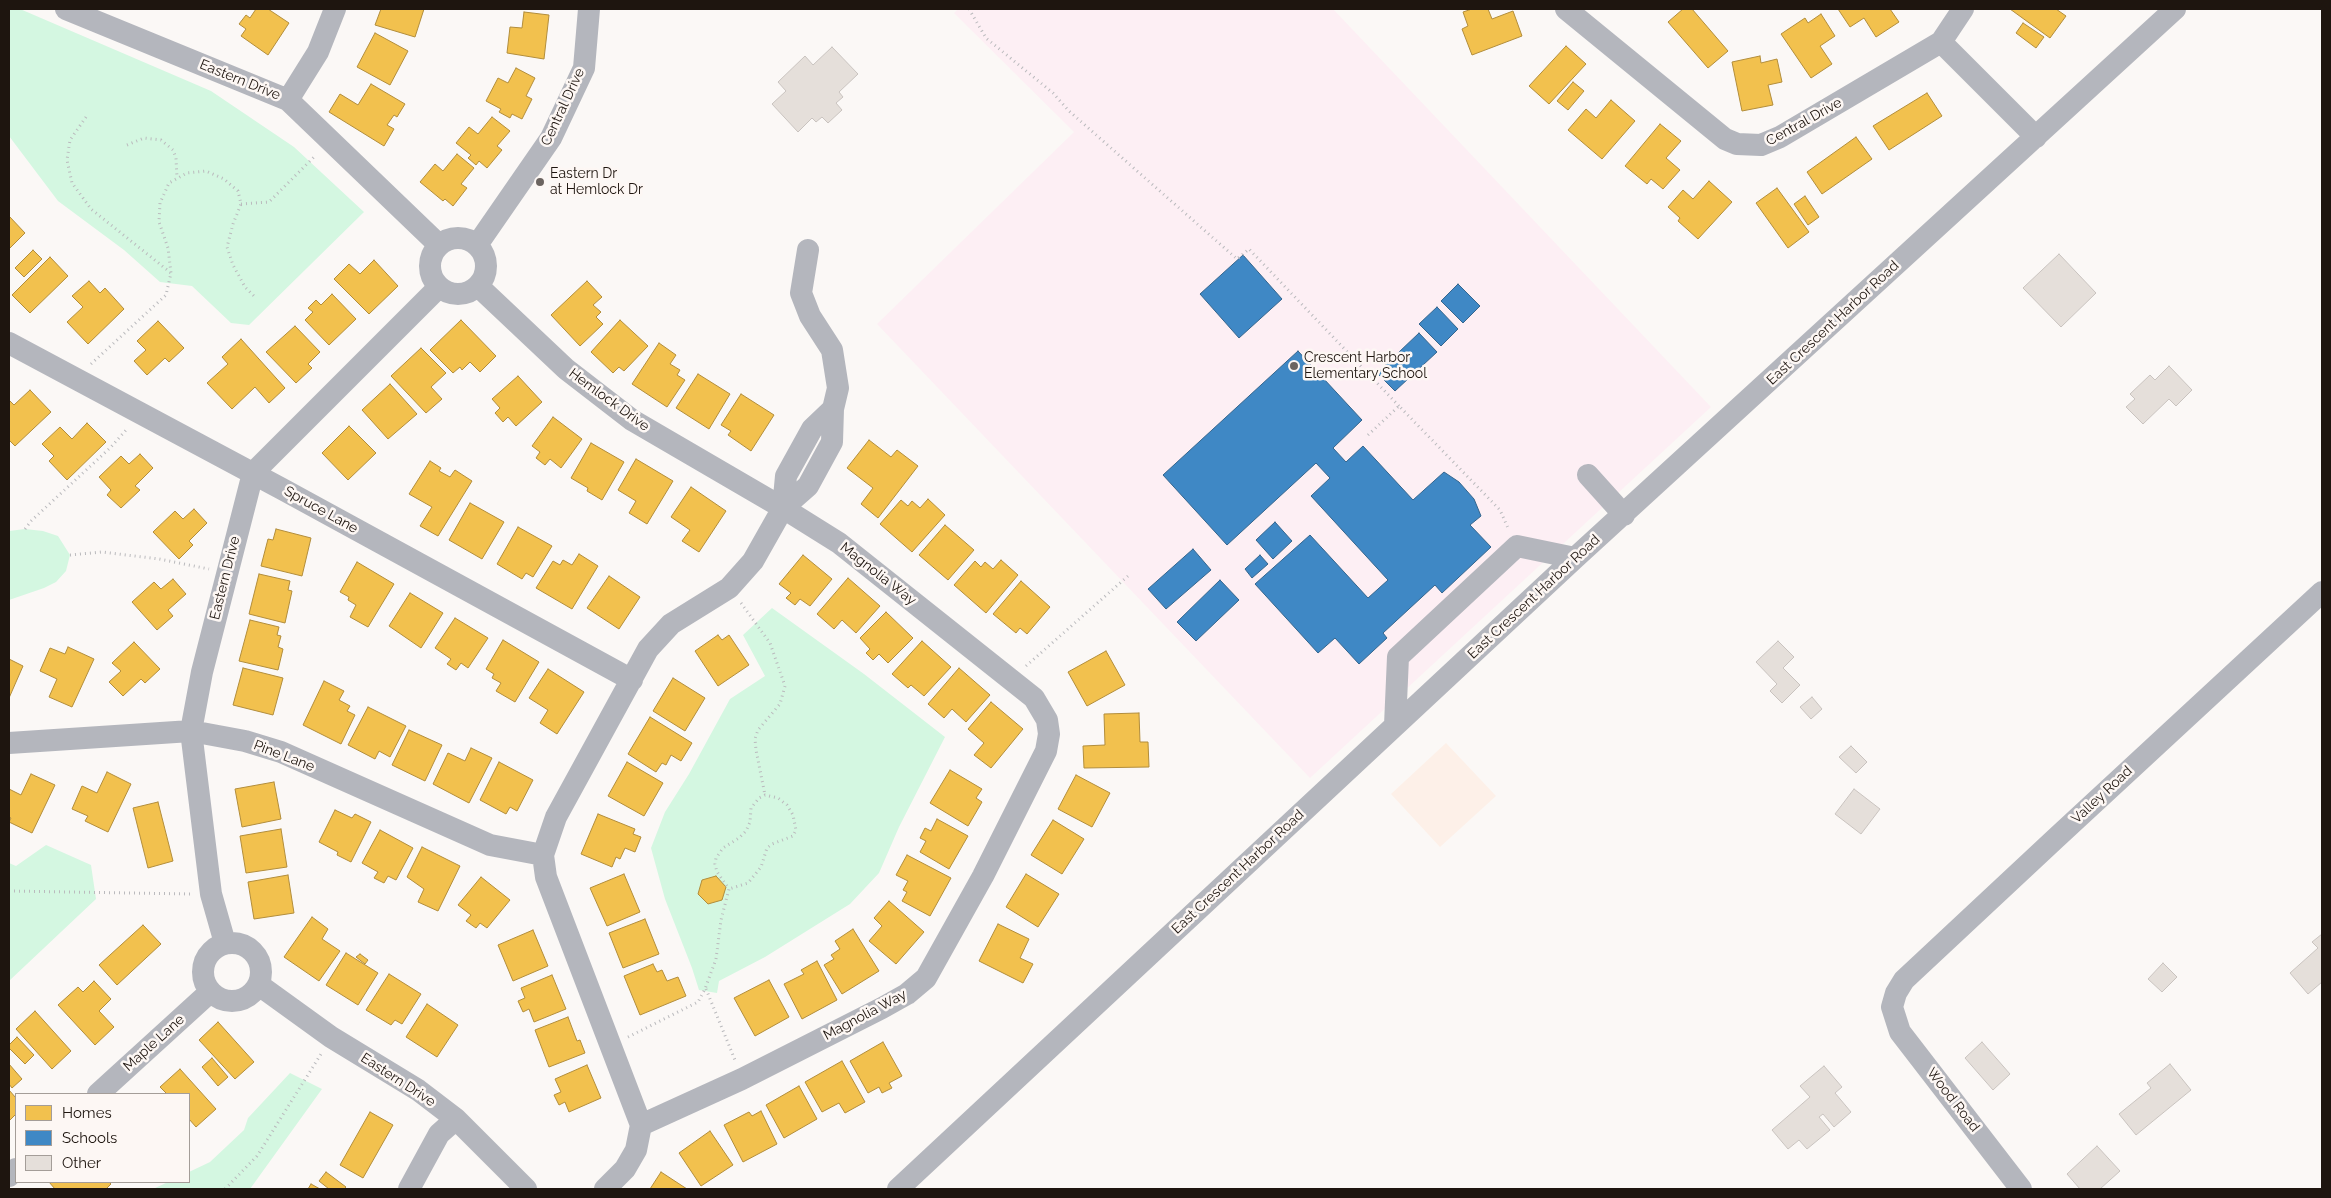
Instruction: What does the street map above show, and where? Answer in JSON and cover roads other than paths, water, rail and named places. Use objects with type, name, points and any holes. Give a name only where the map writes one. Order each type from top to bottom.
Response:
[{"type":"street","points":[[288,100],[318,52],[335,9]]},
{"type":"street","name":"Central Drive","points":[[477,245],[551,138],[584,68],[589,9]]},
{"type":"street","name":"Central Drive","points":[[1566,9],[1725,139],[1737,144],[1761,145],[1780,138],[1941,42]]},
{"type":"street","points":[[1963,9],[1941,42],[2036,137]]},
{"type":"street","name":"East Crescent Harbor Road","points":[[898,1189],[1575,558],[2175,9]]},
{"type":"street","name":"Eastern Drive","points":[[76,10],[288,100],[439,246]]},
{"type":"street","points":[[454,238],[462,238],[477,245],[486,261],[486,270],[478,286],[463,294],[446,292],[439,287],[430,271],[431,261],[439,246],[454,238]]},
{"type":"street","points":[[605,1189],[625,1169],[636,1150],[641,1125],[612,1045],[546,877],[543,855],[556,817],[648,649],[671,624],[729,588],[754,561],[783,508],[808,486],[832,442],[833,409],[838,388],[832,350],[810,316],[801,293],[808,250]]},
{"type":"street","name":"Hemlock Drive","points":[[478,286],[566,369],[632,420],[783,508]]},
{"type":"street","name":"Eastern Drive","points":[[226,943],[210,894],[192,731],[202,672],[254,473],[439,287]]},
{"type":"street","name":"Spruce Lane","points":[[9,343],[254,473],[632,680]]},
{"type":"street","points":[[1588,475],[1624,515]]},
{"type":"street","name":"Magnolia Way","points":[[641,1125],[742,1079],[907,994],[926,978],[983,876],[1046,751],[1049,734],[1044,711],[1034,698],[839,543],[783,508]]},
{"type":"street","points":[[1395,725],[1398,657],[1517,546],[1575,558]]},
{"type":"street","name":"Valley Road","points":[[1892,1007],[1904,980],[2322,592]]},
{"type":"street","name":"Pine Lane","points":[[9,743],[192,731],[245,741],[281,752],[490,845],[543,855]]},
{"type":"street","points":[[226,943],[245,946],[254,952],[260,963],[262,974],[259,985],[252,994],[236,1001],[220,999],[210,992],[204,982],[203,971],[206,960],[212,950],[226,943]]},
{"type":"street","name":"Eastern Drive","points":[[259,985],[331,1038],[418,1090],[456,1119],[526,1189]]},
{"type":"street","name":"Maple Lane","points":[[99,1093],[210,992]]},
{"type":"street","name":"Wood Road","points":[[1892,1007],[1900,1032],[2022,1189]]},
{"type":"street","points":[[409,1189],[439,1134],[456,1119]]},
{"type":"place","name":"Eastern Dr at Hemlock Dr","points":[[540,182]]},
{"type":"place","name":"Crescent Harbor Elementary School","points":[[1294,366]]}]
